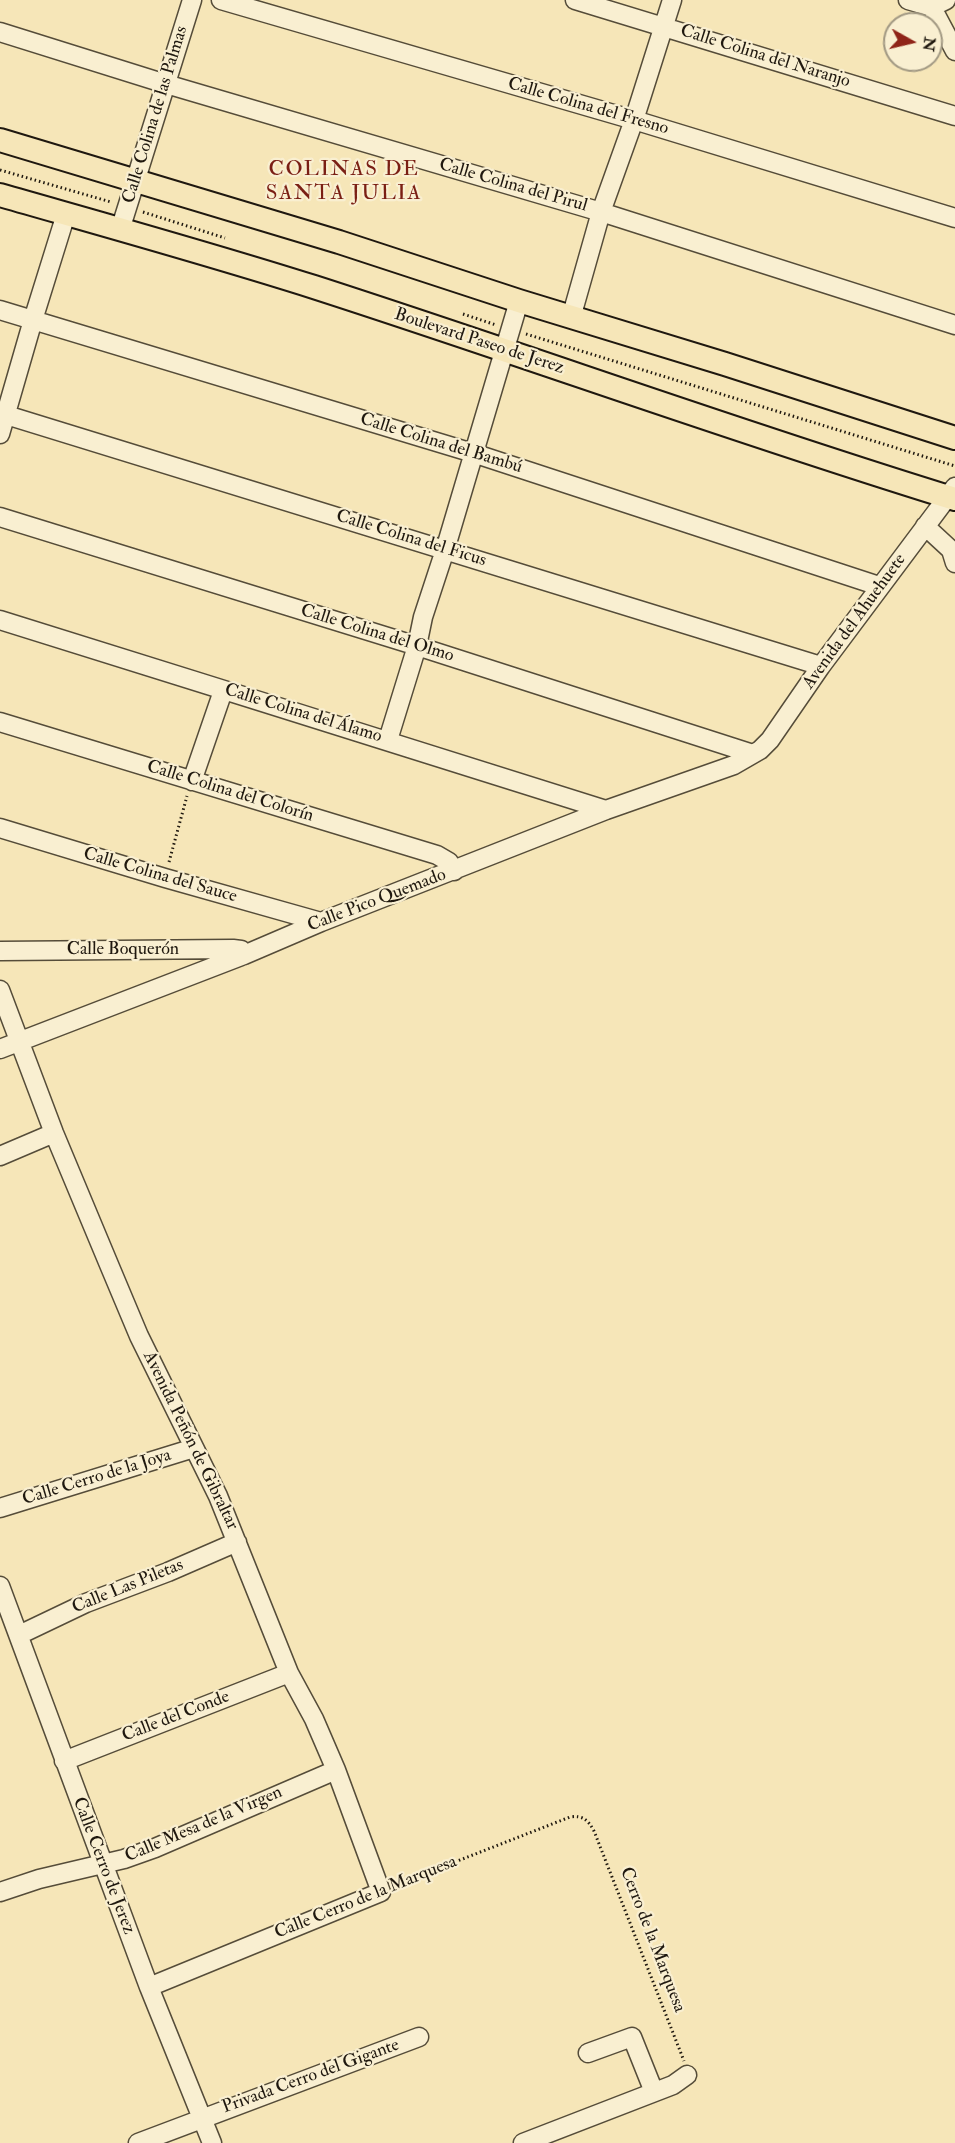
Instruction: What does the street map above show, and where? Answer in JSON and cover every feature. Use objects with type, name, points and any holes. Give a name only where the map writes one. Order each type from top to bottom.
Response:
[{"type":"main road","points":[[0,140],[339,242],[571,318],[955,438]]},
{"type":"main road","name":"Boulevard Paseo de Jerez","points":[[0,195],[313,287],[507,339],[792,448],[953,494]]},
{"type":"street","name":"Calle Colina de las Palmas","points":[[120,230],[192,0]]},
{"type":"street","name":"Calle Colina del Fresno","points":[[221,0],[634,120],[955,218]]},
{"type":"street","name":"Calle Colina del Naranjo","points":[[575,0],[955,116]]},
{"type":"street","points":[[571,318],[601,212],[634,120],[672,0]]},
{"type":"street","points":[[908,0],[935,2],[955,51]]},
{"type":"street","name":"Calle Colina del Pirul","points":[[0,32],[166,84],[601,212],[955,325]]},
{"type":"street","points":[[0,434],[3,414],[66,214]]},
{"type":"street","points":[[388,740],[519,301]]},
{"type":"street","name":"Calle Colina del Bambú","points":[[0,310],[473,453],[879,586]]},
{"type":"street","name":"Calle Colina del Ficus","points":[[3,414],[821,666]]},
{"type":"street","name":"Avenida del Ahuehuete","points":[[753,754],[770,740],[879,586],[953,494]]},
{"type":"street","name":"Calle Colina del Olmo","points":[[0,517],[417,646],[753,754]]},
{"type":"street","points":[[925,526],[951,550],[955,563]]},
{"type":"street","name":"Calle Colina del Álamo","points":[[0,620],[606,810]]},
{"type":"street","points":[[192,781],[223,691]]},
{"type":"street","name":"Calle Colina del Colorín","points":[[0,722],[436,855],[449,862],[454,871]]},
{"type":"street","name":"Calle Pico Quemado","points":[[0,1048],[244,955],[321,922],[606,810],[734,765],[753,754]]},
{"type":"street","name":"Calle Colina del Sauce","points":[[0,828],[321,922]]},
{"type":"street","name":"Calle Boquerón","points":[[0,951],[233,949],[241,950],[244,955]]},
{"type":"street","name":"Avenida Peñón de Gibraltar","points":[[0,990],[54,1133],[139,1336],[195,1448],[237,1542],[289,1673],[314,1719],[336,1770],[381,1892]]},
{"type":"street","points":[[0,1156],[54,1133]]},
{"type":"street","name":"Calle Cerro de la Joya","points":[[0,1508],[195,1448]]},
{"type":"street","name":"Calle Las Piletas","points":[[19,1635],[86,1603],[168,1572],[237,1542]]},
{"type":"street","name":"Calle Cerro de Jerez","points":[[0,1586],[149,1987],[212,2143]]},
{"type":"street","name":"Calle del Conde","points":[[64,1761],[289,1673]]},
{"type":"street","name":"Calle Mesa de la Virgen","points":[[0,1892],[39,1879],[104,1865],[155,1848],[336,1770]]},
{"type":"street","name":"Calle Cerro de la Marquesa","points":[[149,1987],[381,1892]]},
{"type":"street","name":"Privada Cerro del Gigante","points":[[138,2143],[419,2037]]},
{"type":"street","points":[[588,2053],[632,2037],[654,2092]]},
{"type":"street","points":[[523,2143],[680,2082],[687,2075]]},
{"type":"path","points":[[0,170],[228,239]]},
{"type":"path","points":[[454,311],[507,339],[955,466]]},
{"type":"path","points":[[165,878],[192,781]]},
{"type":"path","name":"Calle Cerro de la Marquesa","points":[[381,1892],[570,1817],[584,1818]]},
{"type":"path","name":"Cerro de la Marquesa","points":[[584,1818],[594,1830],[686,2064],[687,2075]]},
{"type":"district","name":"COLINAS DE SANTA JULIA","points":[[344,182]]}]
